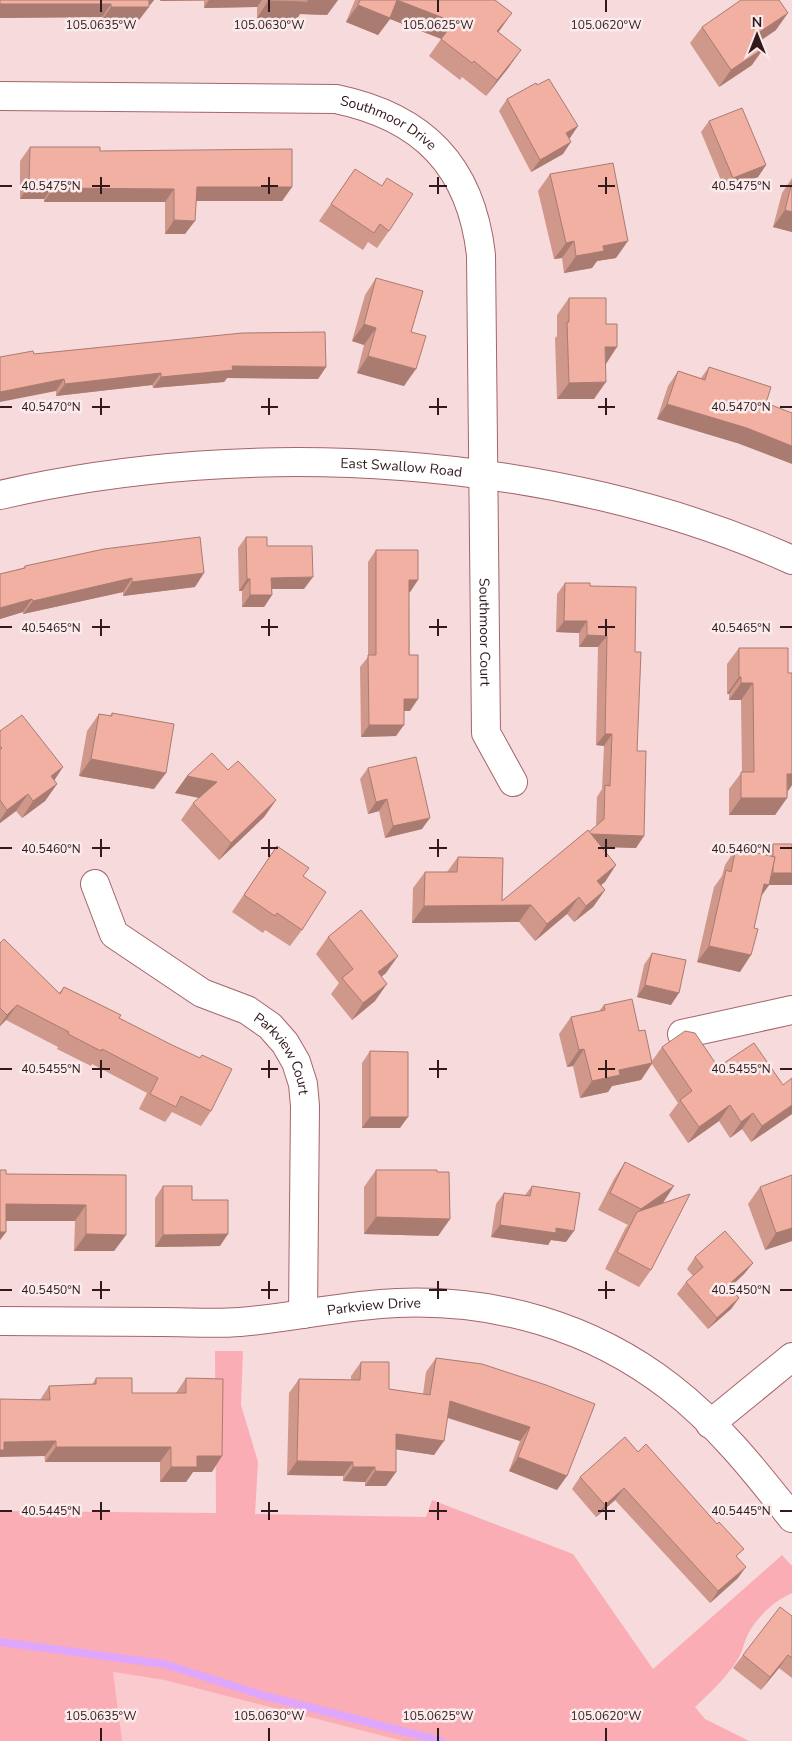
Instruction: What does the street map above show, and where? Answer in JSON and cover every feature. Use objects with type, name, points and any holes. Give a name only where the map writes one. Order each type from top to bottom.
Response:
[{"type":"street","name":"Southmoor Drive","points":[[0,96],[336,99],[385,112],[414,129],[440,152],[459,180],[478,227],[481,256],[482,475]]},
{"type":"street","name":"East Swallow Road","points":[[0,495],[115,474],[213,465],[354,462],[482,475],[588,495],[677,516],[792,560]]},
{"type":"street","name":"Southmoor Court","points":[[482,475],[486,733],[513,782]]},
{"type":"street","name":"Parkview Court","points":[[95,884],[114,934],[202,993],[247,1010],[262,1021],[285,1043],[296,1062],[303,1084],[305,1106],[303,1314]]},
{"type":"street","points":[[682,1034],[792,1010]]},
{"type":"street","name":"Parkview Drive","points":[[0,1321],[239,1322],[395,1303],[451,1303],[493,1308],[541,1320],[580,1334],[624,1356],[671,1388],[710,1424],[759,1476],[792,1518]]},
{"type":"street","points":[[710,1424],[792,1357]]},
{"type":"shaded area","points":[[215,1351],[243,1351],[241,1405],[258,1462],[255,1514],[426,1517],[432,1500],[573,1554],[653,1669],[782,1555],[792,1566],[792,1593],[779,1600],[762,1615],[748,1634],[740,1656],[733,1666],[718,1685],[695,1707],[705,1719],[749,1741],[403,1741],[164,1680],[113,1672],[122,1741],[0,1741],[0,1511],[216,1513]]},
{"type":"shaded area","points":[[112,1672],[164,1680],[403,1741],[0,1741]]},
{"type":"building","points":[[0,0],[149,0],[149,7],[111,7],[111,4],[0,4]]},
{"type":"building","points":[[308,0],[308,2],[268,1]]},
{"type":"building","points":[[360,0],[397,0],[390,18],[358,5]]},
{"type":"building","points":[[397,0],[495,0],[512,13],[497,31],[521,50],[497,80],[474,61],[472,63],[441,39],[454,22]]},
{"type":"building","points":[[741,0],[779,0],[788,13],[755,35],[764,48],[731,70],[702,27]]},
{"type":"building","points":[[549,79],[578,126],[566,133],[571,142],[540,160],[507,99],[536,83],[537,85]]},
{"type":"building","points":[[742,108],[766,165],[733,178],[709,121]]},
{"type":"building","points":[[30,147],[100,147],[100,151],[292,149],[292,187],[197,187],[195,221],[174,220],[174,189],[53,188],[53,186],[29,185]]},
{"type":"building","points":[[613,163],[628,241],[603,246],[604,251],[576,256],[574,241],[566,243],[550,174]]},
{"type":"building","points":[[355,169],[382,186],[387,178],[413,194],[389,231],[380,224],[374,233],[331,204]]},
{"type":"building","points":[[792,182],[792,212],[785,210]]},
{"type":"building","points":[[376,278],[423,291],[411,332],[426,336],[416,369],[368,356],[376,328],[364,324]]},
{"type":"building","points":[[569,298],[606,298],[606,324],[617,324],[617,347],[605,347],[606,382],[569,383],[567,322],[569,322]]},
{"type":"building","points":[[325,332],[326,367],[232,366],[233,370],[161,377],[161,373],[65,384],[64,379],[0,392],[0,357],[33,351],[34,354],[242,333]]},
{"type":"building","points":[[709,367],[771,387],[766,403],[792,413],[792,446],[747,428],[667,404],[678,371],[705,380]]},
{"type":"building","points":[[200,537],[204,573],[132,582],[132,578],[33,601],[32,599],[0,608],[0,574],[25,568],[25,566],[104,549]]},
{"type":"building","points":[[246,537],[267,537],[267,546],[312,546],[313,577],[271,578],[272,595],[250,595],[250,579],[247,579]]},
{"type":"building","points":[[376,550],[418,550],[418,580],[409,580],[409,655],[418,655],[418,699],[404,699],[404,725],[369,725],[368,655],[376,655]]},
{"type":"building","points":[[565,583],[590,583],[590,586],[636,587],[635,652],[641,652],[637,751],[646,751],[644,836],[591,834],[589,832],[604,819],[605,785],[610,786],[612,734],[605,734],[607,636],[587,635],[587,621],[564,621]]},
{"type":"building","points":[[739,648],[788,648],[788,673],[792,673],[792,774],[787,774],[787,798],[741,798],[741,772],[754,772],[753,683],[741,683],[741,677],[739,677]]},
{"type":"building","points":[[112,713],[174,724],[166,773],[91,759],[99,714],[112,716]]},
{"type":"building","points":[[22,715],[63,767],[51,776],[57,784],[33,801],[28,794],[7,810],[0,800],[0,750],[2,748],[0,746],[0,731]]},
{"type":"building","points":[[212,753],[228,770],[238,761],[276,800],[231,843],[193,803],[217,782],[187,776]]},
{"type":"building","points":[[416,757],[430,818],[393,826],[387,799],[376,802],[368,768]]},
{"type":"building","points":[[588,830],[616,865],[597,881],[605,890],[586,906],[579,897],[547,924],[531,905],[424,906],[425,872],[457,872],[458,857],[503,858],[502,901]]},
{"type":"building","points":[[773,844],[792,844],[792,873],[773,873],[775,857],[773,857]]},
{"type":"building","points":[[277,846],[309,868],[303,876],[326,892],[302,930],[277,913],[275,916],[244,895]]},
{"type":"building","points":[[736,848],[775,857],[769,885],[764,884],[754,928],[758,929],[751,955],[709,946],[726,870],[731,872]]},
{"type":"building","points":[[361,910],[398,956],[378,972],[387,984],[363,1003],[342,978],[353,969],[328,937]]},
{"type":"building","points":[[4,939],[60,994],[64,987],[121,1015],[119,1018],[172,1045],[200,1058],[202,1055],[232,1069],[211,1111],[181,1096],[176,1107],[150,1094],[158,1078],[68,1034],[69,1032],[17,1005],[7,1015],[0,1008],[0,943]]},
{"type":"building","points":[[652,953],[686,960],[679,993],[645,985]]},
{"type":"building","points":[[632,999],[639,1031],[645,1030],[652,1063],[619,1070],[620,1075],[592,1081],[584,1049],[579,1050],[571,1017],[605,1010],[604,1005]]},
{"type":"building","points":[[685,1031],[695,1033],[718,1067],[754,1043],[783,1085],[792,1078],[792,1105],[762,1126],[753,1113],[741,1122],[730,1105],[699,1127],[680,1100],[692,1091],[662,1047]]},
{"type":"building","points":[[370,1051],[408,1052],[408,1117],[370,1117]]},
{"type":"building","points":[[625,1162],[674,1186],[641,1209],[610,1193]]},
{"type":"building","points":[[0,1170],[6,1170],[6,1174],[126,1175],[126,1235],[86,1234],[86,1205],[6,1204],[6,1232],[0,1232]]},
{"type":"building","points":[[376,1170],[437,1170],[437,1172],[449,1172],[450,1219],[376,1217]]},
{"type":"building","points":[[792,1175],[792,1228],[776,1233],[760,1187]]},
{"type":"building","points":[[163,1186],[192,1186],[192,1200],[228,1200],[228,1234],[163,1235]]},
{"type":"building","points":[[532,1186],[580,1193],[574,1231],[556,1228],[556,1233],[500,1225],[504,1193],[530,1196]]},
{"type":"building","points":[[690,1194],[651,1270],[617,1252],[637,1212]]},
{"type":"building","points":[[725,1231],[753,1263],[728,1285],[739,1298],[717,1318],[686,1282],[703,1267],[695,1257]]},
{"type":"building","points":[[436,1358],[482,1364],[546,1385],[595,1404],[567,1476],[518,1457],[530,1427],[450,1401],[444,1441],[396,1434],[396,1472],[375,1471],[375,1467],[353,1467],[353,1462],[297,1461],[299,1379],[360,1380],[361,1362],[389,1362],[389,1389],[430,1395]]},
{"type":"building","points":[[96,1378],[132,1378],[132,1393],[186,1393],[186,1378],[223,1379],[222,1456],[197,1456],[197,1467],[171,1467],[171,1447],[56,1447],[56,1441],[4,1442],[4,1450],[0,1450],[0,1399],[50,1400],[49,1386],[96,1384]]},
{"type":"building","points":[[625,1437],[638,1452],[646,1444],[717,1524],[719,1522],[744,1549],[736,1556],[746,1567],[718,1591],[624,1488],[605,1505],[580,1477]]},
{"type":"building","points":[[780,1607],[792,1616],[792,1658],[788,1655],[770,1677],[743,1655]]},
{"type":"waterway","points":[[0,1642],[164,1664],[265,1696],[441,1741]]}]
